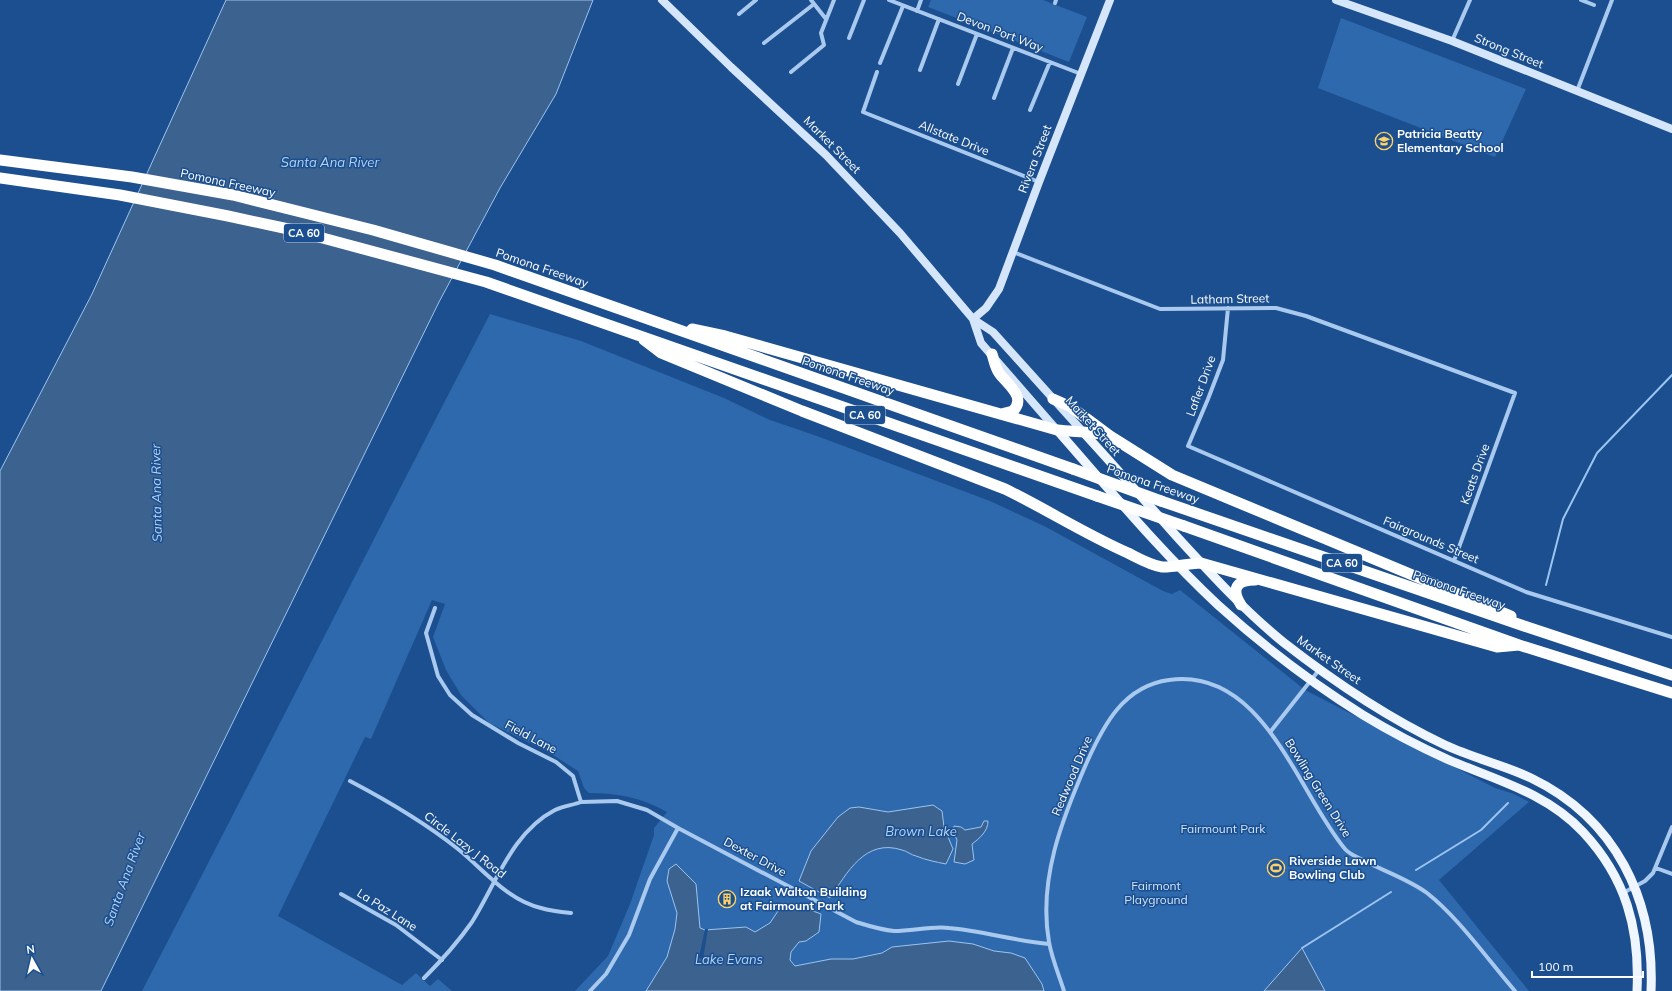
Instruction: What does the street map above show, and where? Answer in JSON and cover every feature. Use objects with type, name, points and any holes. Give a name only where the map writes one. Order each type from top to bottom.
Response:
[{"type":"highway","name":"Pomona Freeway","points":[[0,160],[132,176],[233,195],[373,230],[495,265],[1160,501],[1524,626],[1672,675]]},
{"type":"highway","name":"CA 60","points":[[0,178],[120,195],[293,230],[486,282],[1184,526],[1519,645],[1672,693]]},
{"type":"highway","points":[[646,319],[725,336],[1057,430],[1084,433],[1093,432],[1110,436]]},
{"type":"highway","points":[[634,333],[661,353],[802,412],[1005,489],[1037,504],[1108,543],[1153,564],[1168,567],[1201,563],[1497,647],[1519,645]]},
{"type":"highway","points":[[992,354],[998,372],[1018,399],[1018,404],[1013,411],[1001,414]]},
{"type":"highway","points":[[1053,399],[1071,407],[1110,436],[1172,475],[1506,613],[1524,626]]},
{"type":"highway","points":[[1240,605],[1235,593],[1239,584],[1248,580],[1261,580]]},
{"type":"main road","name":"Market Street","points":[[662,0],[730,67],[826,154],[900,233],[973,319],[993,332],[1240,605],[1283,642],[1371,704],[1446,746],[1531,778],[1555,792],[1577,809],[1594,825],[1622,860],[1635,886],[1644,911],[1649,935],[1651,991]]},
{"type":"main road","name":"Rivera Street","points":[[973,319],[995,297],[1038,182],[1110,0]]},
{"type":"main road","name":"Strong Street","points":[[1336,0],[1349,2],[1672,128]]},
{"type":"main road","name":"Market Street","points":[[973,319],[981,342],[1057,430],[1178,565],[1236,620],[1312,680],[1362,714],[1401,737],[1448,760],[1533,794],[1560,812],[1581,830],[1599,850],[1623,893],[1632,918],[1637,945],[1637,991]]},
{"type":"street","points":[[739,14],[756,0]]},
{"type":"street","points":[[791,72],[824,46],[821,33],[834,0]]},
{"type":"street","points":[[849,38],[864,0]]},
{"type":"street","name":"Devon Port Way","points":[[889,0],[1081,74]]},
{"type":"street","points":[[917,11],[921,0]]},
{"type":"street","points":[[1452,42],[1470,0]]},
{"type":"street","points":[[1581,0],[1594,5]]},
{"type":"street","points":[[1577,91],[1612,0]]},
{"type":"street","points":[[764,43],[812,2],[826,19]]},
{"type":"street","points":[[880,63],[903,6]]},
{"type":"street","points":[[920,70],[939,19]]},
{"type":"street","points":[[958,84],[977,34]]},
{"type":"street","points":[[994,98],[1014,48]]},
{"type":"street","points":[[1030,110],[1050,62]]},
{"type":"street","name":"Allstate Drive","points":[[877,72],[863,112],[1038,182]]},
{"type":"street","name":"Latham Street","points":[[1013,252],[1160,309],[1276,308],[1306,316],[1515,393]]},
{"type":"street","name":"Lafler Drive","points":[[1188,446],[1223,360],[1228,308]]},
{"type":"street","name":"Keats Drive","points":[[1454,561],[1515,393]]},
{"type":"street","name":"Fairgrounds Street","points":[[1188,446],[1526,592],[1559,604],[1672,638]]},
{"type":"street","name":"Field Lane","points":[[435,608],[426,633],[438,676],[450,695],[472,715],[518,743],[556,762],[573,776],[581,802]]},
{"type":"street","points":[[1271,731],[1320,669]]},
{"type":"street","name":"Redwood Drive","points":[[1064,991],[1049,944],[1045,911],[1049,875],[1055,846],[1080,779],[1096,742],[1113,715],[1131,694],[1153,682],[1180,678],[1201,680],[1218,686],[1248,706],[1271,731]]},
{"type":"street","name":"Bowling Green Drive","points":[[1271,731],[1314,803],[1346,851],[1411,884],[1442,905],[1514,991]]},
{"type":"street","name":"Circle Lazy J Road","points":[[350,780],[398,807],[458,849],[494,881],[515,897],[540,908],[571,913]]},
{"type":"street","points":[[424,978],[442,960],[471,922],[512,851],[530,828],[555,810],[581,802],[616,801],[647,810],[678,828],[650,879],[629,935],[606,974],[590,991]]},
{"type":"street","name":"Dexter Drive","points":[[678,828],[856,922],[878,929],[896,931],[939,927],[967,929],[1022,941],[1049,944]]},
{"type":"street","points":[[1623,893],[1649,878],[1656,868],[1672,828]]},
{"type":"street","points":[[1656,868],[1672,874]]},
{"type":"street","name":"La Paz Lane","points":[[340,894],[396,925],[442,960]]},
{"type":"green space","points":[[931,0],[1043,0],[1087,17],[1069,62],[928,7]]},
{"type":"green space","points":[[1341,18],[1526,89],[1495,157],[1318,88]]},
{"type":"green space","points":[[490,314],[581,341],[724,398],[770,420],[817,436],[990,501],[1046,527],[1163,591],[1172,594],[1180,590],[1305,690],[1495,788],[1514,794],[1529,802],[1439,880],[1529,991],[575,991],[608,956],[630,904],[654,835],[654,828],[667,812],[649,803],[630,797],[589,793],[584,788],[578,771],[550,753],[489,723],[461,695],[446,670],[433,637],[445,604],[432,600],[371,739],[365,737],[278,916],[402,985],[416,973],[430,986],[438,979],[452,991],[142,991]]},
{"type":"water","name":"Santa Ana River","points":[[226,0],[593,0],[556,94],[500,188],[439,302],[101,991],[0,991],[0,471],[92,294]]},
{"type":"water","name":"Brown Lake","points":[[933,805],[942,811],[944,827],[953,849],[946,864],[924,859],[904,851],[889,848],[878,849],[867,853],[858,860],[843,878],[830,898],[799,881],[811,851],[838,817],[850,808],[859,807],[888,812]]},
{"type":"water","points":[[984,821],[988,821],[987,828],[981,837],[972,844],[974,860],[965,864],[954,862],[957,840],[953,831],[954,826],[961,827],[965,830],[981,827]]},
{"type":"water","name":"Lake Evans","points":[[676,864],[696,884],[700,928],[705,930],[746,927],[755,932],[770,923],[778,911],[794,904],[821,914],[819,932],[806,941],[799,942],[791,952],[790,960],[795,966],[831,959],[853,959],[882,953],[892,947],[949,941],[973,944],[994,951],[1011,953],[1025,958],[1042,984],[1044,991],[646,991],[667,957],[675,929],[677,913],[667,881],[669,869]]},
{"type":"water","points":[[1302,948],[1325,991],[1264,991]]},
{"type":"pier","points":[[705,929],[708,929],[703,959],[699,958]]},
{"type":"waterway","points":[[1546,585],[1563,519],[1597,453],[1672,375]]},
{"type":"waterway","points":[[1416,870],[1481,830],[1508,803]]},
{"type":"waterway","points":[[1302,948],[1391,892]]},
{"type":"place","name":"Patricia Beatty Elementary School","points":[[1384,141]]},
{"type":"place","name":"Riverside Lawn Bowling Club","points":[[1276,868]]},
{"type":"place","name":"Izaak Walton Building at Fairmount Park","points":[[727,899]]},
{"type":"park label","name":"Fairmount Park","points":[[1223,829]]},
{"type":"park label","name":"Fairmont Playground","points":[[1156,893]]}]
